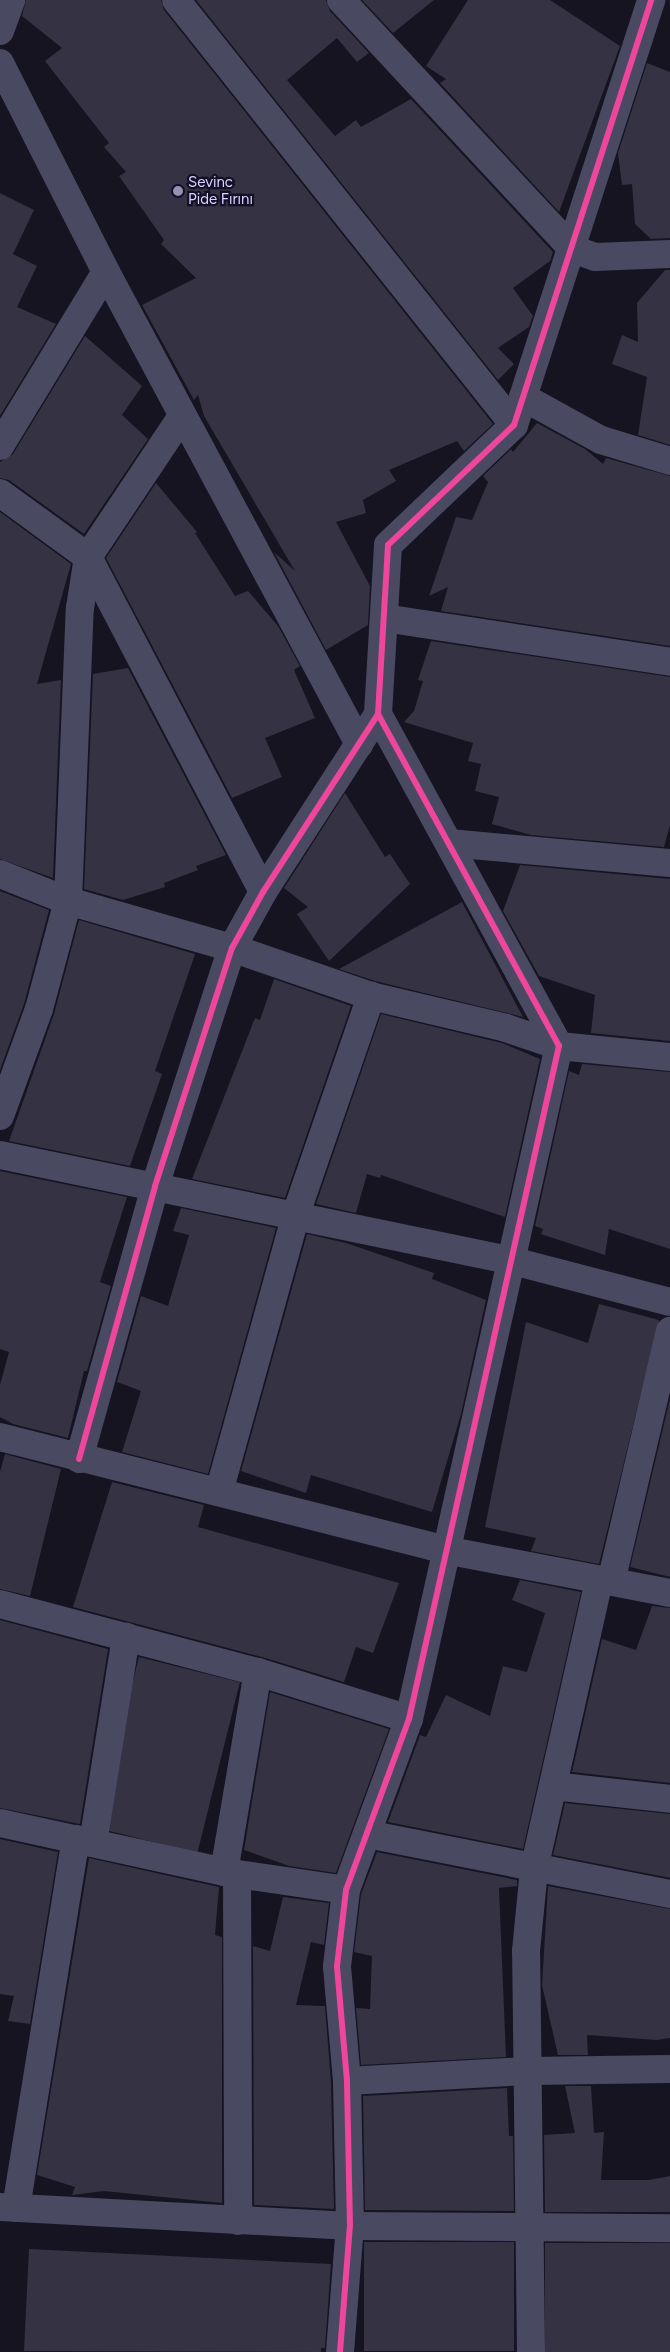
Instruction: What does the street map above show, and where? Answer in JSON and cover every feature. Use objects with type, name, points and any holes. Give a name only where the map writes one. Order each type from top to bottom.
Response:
[{"type":"street","points":[[0,31],[11,0]]},
{"type":"street","points":[[176,0],[514,425]]},
{"type":"street","points":[[341,0],[572,248],[595,257],[670,254]]},
{"type":"street","points":[[79,1459],[155,1186],[232,948],[263,892],[378,714],[388,545],[514,425],[651,0]]},
{"type":"street","points":[[0,63],[106,272],[358,744]]},
{"type":"street","points":[[0,446],[106,272]]},
{"type":"street","points":[[523,397],[601,440],[670,461]]},
{"type":"street","points":[[0,1116],[39,1009],[68,901],[80,608],[88,557],[182,416]]},
{"type":"street","points":[[0,493],[88,557],[263,892]]},
{"type":"street","points":[[384,618],[670,662]]},
{"type":"street","points":[[340,2352],[350,2226],[347,2081],[338,1966],[346,1890],[409,1718],[445,1550],[513,1261],[559,1046],[378,714]]},
{"type":"street","points":[[449,843],[670,863]]},
{"type":"street","points":[[0,874],[68,901],[232,948],[371,996],[506,1028],[559,1046],[670,1057]]},
{"type":"street","points":[[219,1492],[296,1214],[371,996]]},
{"type":"street","points":[[0,1155],[296,1214],[513,1261],[670,1302]]},
{"type":"street","points":[[531,2352],[532,2229],[526,1951],[534,1869],[553,1786],[670,1331]]},
{"type":"street","points":[[0,1437],[79,1459],[219,1492],[445,1550],[670,1593]]},
{"type":"street","points":[[0,1604],[258,1672],[409,1718]]},
{"type":"street","points":[[126,1637],[8,2208],[350,2226],[532,2229],[670,2228]]},
{"type":"street","points":[[238,2221],[231,1873],[258,1672]]},
{"type":"street","points":[[553,1786],[670,1799]]},
{"type":"street","points":[[0,1823],[231,1873],[346,1890]]},
{"type":"street","points":[[367,1834],[534,1869],[670,1894]]},
{"type":"street","points":[[347,2081],[528,2071],[670,2069]]},
{"type":"building","points":[[26,0],[161,0],[164,10],[493,424],[464,451],[457,441],[389,470],[396,481],[363,500],[366,513],[336,522],[370,586],[368,625],[326,650],[274,552],[295,571],[204,416],[198,395],[194,400],[142,305],[196,278],[161,244],[164,240],[119,176],[126,172],[104,147],[109,143],[45,61],[62,48],[22,16]]},
{"type":"building","points":[[196,0],[326,0],[330,11],[369,53],[357,62],[337,38],[287,80],[335,136],[356,120],[361,127],[411,99],[553,252],[550,261],[513,288],[533,316],[529,327],[498,348],[514,364],[498,380]]},
{"type":"building","points":[[362,0],[434,0],[393,33]]},
{"type":"building","points":[[468,0],[550,0],[620,46],[559,212],[440,83],[446,79],[426,66]]},
{"type":"building","points":[[647,63],[670,72],[670,238],[651,239],[635,224],[632,184],[622,185],[618,153]]},
{"type":"building","points":[[0,193],[34,210],[13,254],[37,266],[17,307],[56,324],[0,416]]},
{"type":"building","points":[[665,270],[670,270],[670,445],[638,435],[647,377],[612,364],[622,335],[638,342],[637,303]]},
{"type":"building","points":[[85,336],[142,386],[122,415],[148,439],[84,534],[9,480],[0,478],[0,462],[13,454]]},
{"type":"building","points":[[537,423],[585,449],[603,464],[606,458],[670,476],[670,646],[441,611],[448,587],[429,596],[456,517],[472,520],[488,482],[483,476],[511,449],[513,452]]},
{"type":"building","points":[[156,483],[197,532],[195,533],[235,596],[248,591],[278,626],[300,666],[294,670],[315,718],[265,738],[282,777],[232,798],[106,558]]},
{"type":"building","points":[[0,512],[71,564],[37,684],[61,680],[53,878],[0,859]]},
{"type":"building","points":[[431,641],[670,677],[670,825],[664,847],[531,835],[492,824],[499,797],[475,791],[481,764],[468,761],[473,743],[404,722],[414,711],[423,681],[418,680]]},
{"type":"building","points":[[128,668],[226,855],[196,866],[198,870],[164,883],[165,887],[123,900],[84,889],[93,674]]},
{"type":"building","points":[[345,793],[385,857],[390,854],[410,884],[329,961],[297,914],[308,907],[284,888]]},
{"type":"building","points":[[520,865],[670,879],[670,1041],[591,1033],[595,995],[539,976],[503,911]]},
{"type":"building","points":[[0,891],[49,910],[24,1004],[0,1070]]},
{"type":"building","points":[[462,902],[523,1017],[375,981],[339,969]]},
{"type":"building","points":[[79,920],[195,954],[155,1071],[162,1074],[130,1166],[9,1141],[54,1014]]},
{"type":"building","points":[[274,979],[351,1006],[285,1198],[192,1179],[255,1018],[260,1020]]},
{"type":"building","points":[[381,1014],[502,1043],[540,1059],[505,1217],[381,1175],[380,1178],[367,1174],[356,1213],[316,1204]]},
{"type":"building","points":[[582,1064],[670,1072],[670,1249],[609,1229],[605,1255],[541,1234],[543,1229],[535,1226],[569,1071],[579,1075]]},
{"type":"building","points":[[0,1171],[127,1197],[100,1282],[111,1286],[87,1371],[84,1371],[68,1438],[13,1424],[0,1417],[0,1385],[9,1352],[0,1349]]},
{"type":"building","points":[[181,1208],[276,1228],[208,1474],[122,1452],[141,1391],[117,1382],[141,1296],[168,1306],[189,1235],[173,1231]]},
{"type":"building","points":[[307,1234],[346,1243],[434,1273],[432,1279],[486,1300],[461,1414],[432,1512],[311,1475],[306,1493],[241,1471]]},
{"type":"building","points":[[599,1304],[659,1320],[599,1564],[531,1551],[536,1538],[485,1527],[526,1322],[588,1343]]},
{"type":"building","points":[[670,1399],[670,1577],[630,1567]]},
{"type":"building","points":[[5,1454],[61,1469],[30,1596],[0,1589],[0,1472]]},
{"type":"building","points":[[112,1482],[204,1505],[198,1527],[399,1583],[373,1653],[356,1647],[344,1682],[262,1657],[73,1607]]},
{"type":"building","points":[[520,1580],[581,1592],[523,1849],[388,1822],[420,1735],[426,1737],[446,1695],[490,1716],[503,1666],[527,1672],[545,1613],[512,1600]]},
{"type":"building","points":[[652,1606],[670,1608],[670,1783],[572,1772],[602,1639],[636,1650]]},
{"type":"building","points":[[0,1620],[108,1649],[80,1824],[0,1808]]},
{"type":"building","points":[[139,1657],[240,1682],[197,1853],[96,1828]]},
{"type":"building","points":[[270,1692],[389,1729],[336,1873],[289,1866],[244,1850]]},
{"type":"building","points":[[565,1803],[670,1814],[670,1878],[553,1855]]},
{"type":"building","points":[[0,1839],[58,1852],[30,2024],[8,2021],[14,1996],[0,1994]]},
{"type":"building","points":[[377,1852],[517,1880],[517,1886],[499,1888],[506,2057],[361,2065],[356,2008],[370,2009],[372,1956],[354,1952],[361,1894]]},
{"type":"building","points":[[89,1858],[219,1887],[215,1935],[222,1937],[222,2203],[104,2191],[72,2195],[75,2187],[37,2175]]},
{"type":"building","points":[[548,1886],[670,1909],[670,2038],[656,2040],[587,2035],[588,2055],[558,2055],[542,1985]]},
{"type":"building","points":[[283,1897],[329,1903],[324,1945],[311,1942],[296,2005],[325,2006],[331,2082],[334,2209],[254,2205],[253,1946],[270,1951]]},
{"type":"building","points":[[565,2086],[591,2086],[594,2133],[604,2132],[601,2180],[649,2180],[670,2176],[670,2212],[545,2212],[544,2135],[575,2133]]},
{"type":"building","points":[[507,2088],[509,2136],[513,2136],[514,2211],[365,2210],[363,2096]]},
{"type":"building","points":[[364,2242],[514,2242],[514,2351],[364,2351]]},
{"type":"building","points":[[545,2243],[670,2243],[670,2352],[545,2352]]},
{"type":"building","points":[[29,2249],[331,2264],[325,2348],[321,2348],[321,2352],[24,2351]]},
{"type":"cycle path","points":[[79,1459],[155,1186],[232,948],[263,892],[378,714],[388,545],[514,425],[651,0]]},
{"type":"cycle path","points":[[340,2352],[350,2226],[347,2081],[337,1966],[346,1890],[409,1719],[559,1046],[378,714]]},
{"type":"place","name":"Sevinc Pide Fırını","points":[[178,191]]}]
